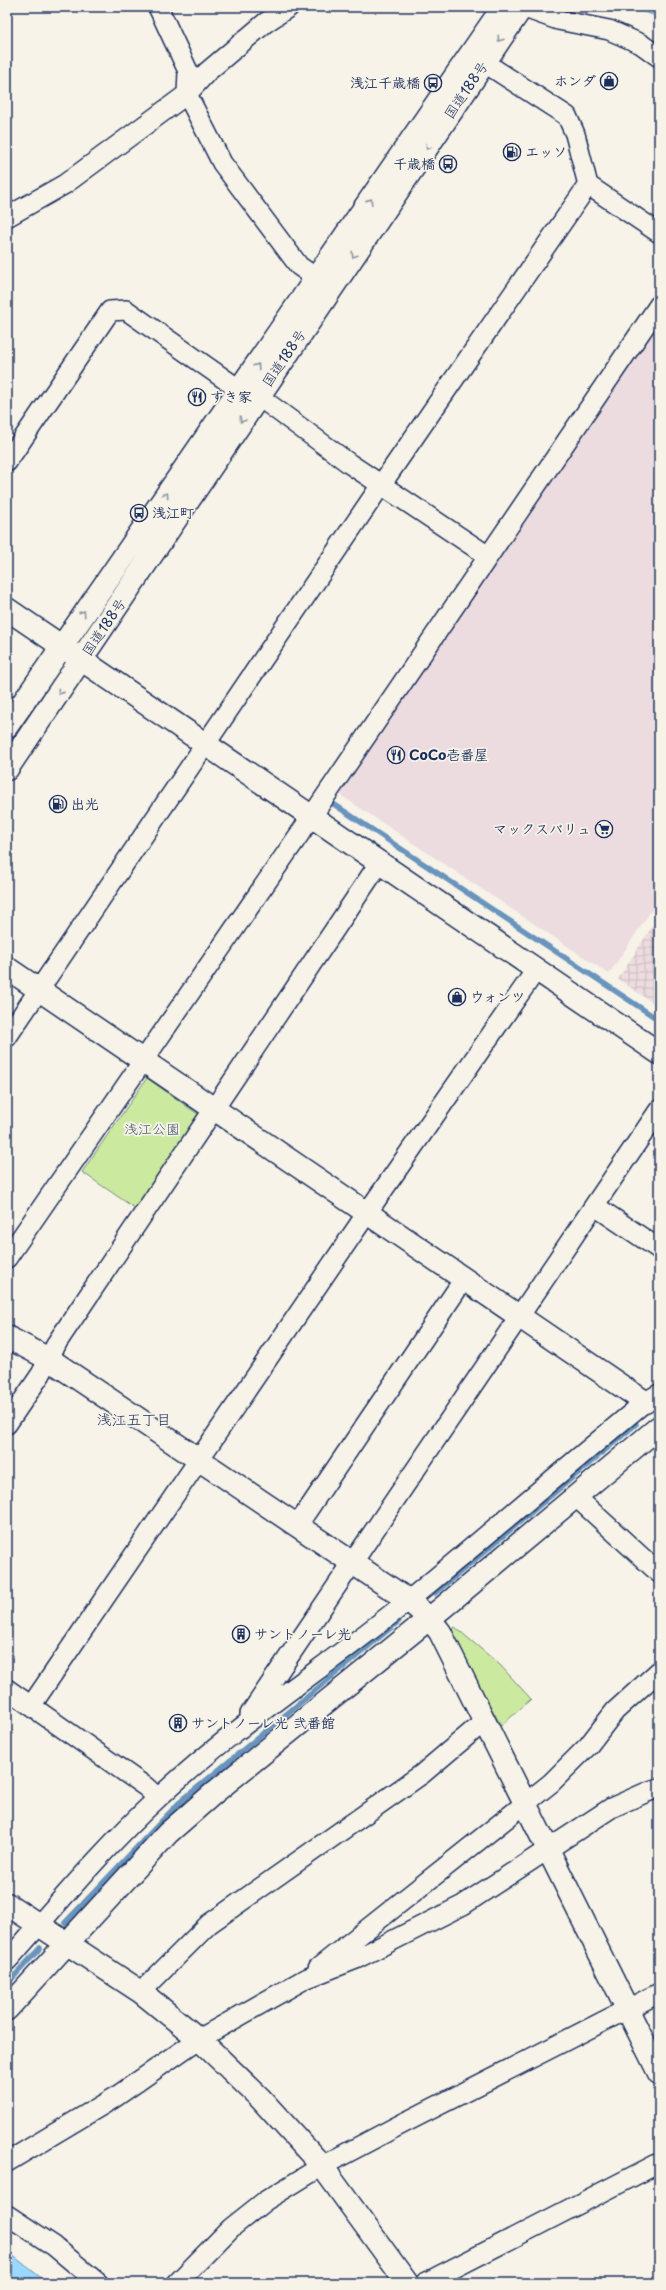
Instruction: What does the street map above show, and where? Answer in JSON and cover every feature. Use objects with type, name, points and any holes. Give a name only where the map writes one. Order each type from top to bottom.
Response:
[{"type":"main road","name":"国道188号","points":[[7,769],[82,660],[249,393],[324,283],[503,7]]},
{"type":"main road","name":"国道188号","points":[[324,283],[485,62],[522,7]]},
{"type":"main road","name":"国道188号","points":[[7,726],[61,645],[249,393]]},
{"type":"main road","points":[[7,609],[207,743],[659,1053]]},
{"type":"main road","points":[[7,968],[519,1316],[652,1398]]},
{"type":"main road","points":[[7,1337],[48,1358],[200,1458],[297,1526],[408,1600],[429,1618],[440,1632],[550,1850],[659,2073]]},
{"type":"main road","points":[[7,2009],[168,1833],[215,1792],[429,1618],[659,1426]]},
{"type":"main road","points":[[7,1904],[141,1992],[200,2039],[260,2098],[322,2166],[407,2283]]},
{"type":"street","points":[[158,7],[188,71],[187,94],[222,163],[299,266],[324,283]]},
{"type":"street","points":[[7,217],[65,184],[187,94],[207,72],[265,23],[289,7]]},
{"type":"street","points":[[522,7],[558,20],[609,30],[641,44],[659,56]]},
{"type":"street","points":[[485,62],[567,116],[575,134],[588,185],[659,233]]},
{"type":"street","points":[[7,1037],[381,485],[588,185]]},
{"type":"street","points":[[7,1258],[312,816],[659,305]]},
{"type":"street","points":[[7,462],[110,311],[126,310],[381,485],[488,556]]},
{"type":"street","points":[[7,1424],[41,1374],[58,1341],[380,862]]},
{"type":"street","points":[[31,1706],[367,1213],[536,970]]},
{"type":"street","points":[[242,1726],[659,1110]]},
{"type":"street","points":[[594,1206],[659,1249]]},
{"type":"street","points":[[297,1526],[464,1279]]},
{"type":"street","points":[[7,1961],[100,1854],[158,1798],[242,1726],[408,1600],[652,1398],[659,1426]]},
{"type":"street","points":[[575,1496],[659,1573]]},
{"type":"street","points":[[7,2162],[114,2098],[200,2039],[304,1979],[525,1802],[551,1783],[588,1746],[615,1711],[659,1671]]},
{"type":"street","points":[[7,1690],[146,1787],[158,1798]]},
{"type":"street","points":[[141,1992],[209,1924],[422,1774],[474,1730],[485,1723]]},
{"type":"street","points":[[304,1979],[356,1959],[463,1905],[550,1850],[611,1808],[659,1788]]},
{"type":"street","points":[[177,2283],[231,2228],[254,2210],[322,2166],[659,1993]]},
{"type":"street","points":[[425,2283],[659,2163]]},
{"type":"street","points":[[7,2216],[54,2246],[98,2283]]},
{"type":"shaded area","points":[[659,319],[659,899],[609,974],[339,794]]},
{"type":"shaded area","points":[[659,916],[659,1007],[618,979]]},
{"type":"green space","name":"浅江公園","points":[[147,1078],[202,1117],[136,1209],[82,1172]]},
{"type":"green space","points":[[455,1627],[500,1665],[531,1699],[501,1726],[450,1630]]},
{"type":"water","points":[[628,7],[659,7],[659,18],[656,16]]},
{"type":"water","points":[[7,2251],[48,2283],[7,2283]]},
{"type":"waterway","points":[[329,801],[659,1020]]},
{"type":"waterway","points":[[435,1593],[636,1424]]},
{"type":"waterway","points":[[65,1923],[180,1802],[399,1621]]},
{"type":"waterway","points":[[7,1984],[40,1948]]},
{"type":"place","name":"ホンダ","points":[[609,81]]},
{"type":"place","name":"浅江千歳橋","points":[[433,83]]},
{"type":"place","name":"エッソ","points":[[512,152]]},
{"type":"place","name":"千歳橋","points":[[448,164]]},
{"type":"place","name":"すき家","points":[[197,397]]},
{"type":"place","name":"浅江町","points":[[139,513]]},
{"type":"place","name":"CoCo壱番屋","points":[[396,755]]},
{"type":"place","name":"出光","points":[[58,804]]},
{"type":"place","name":"マックスバリュ","points":[[604,829]]},
{"type":"place","name":"ウォンツ","points":[[457,997]]},
{"type":"place","name":"サントノーレ光","points":[[241,1634]]},
{"type":"place","name":"サントノーレ光 弐番館","points":[[178,1723]]},
{"type":"district","name":"浅江五丁目","points":[[134,1420]]}]
